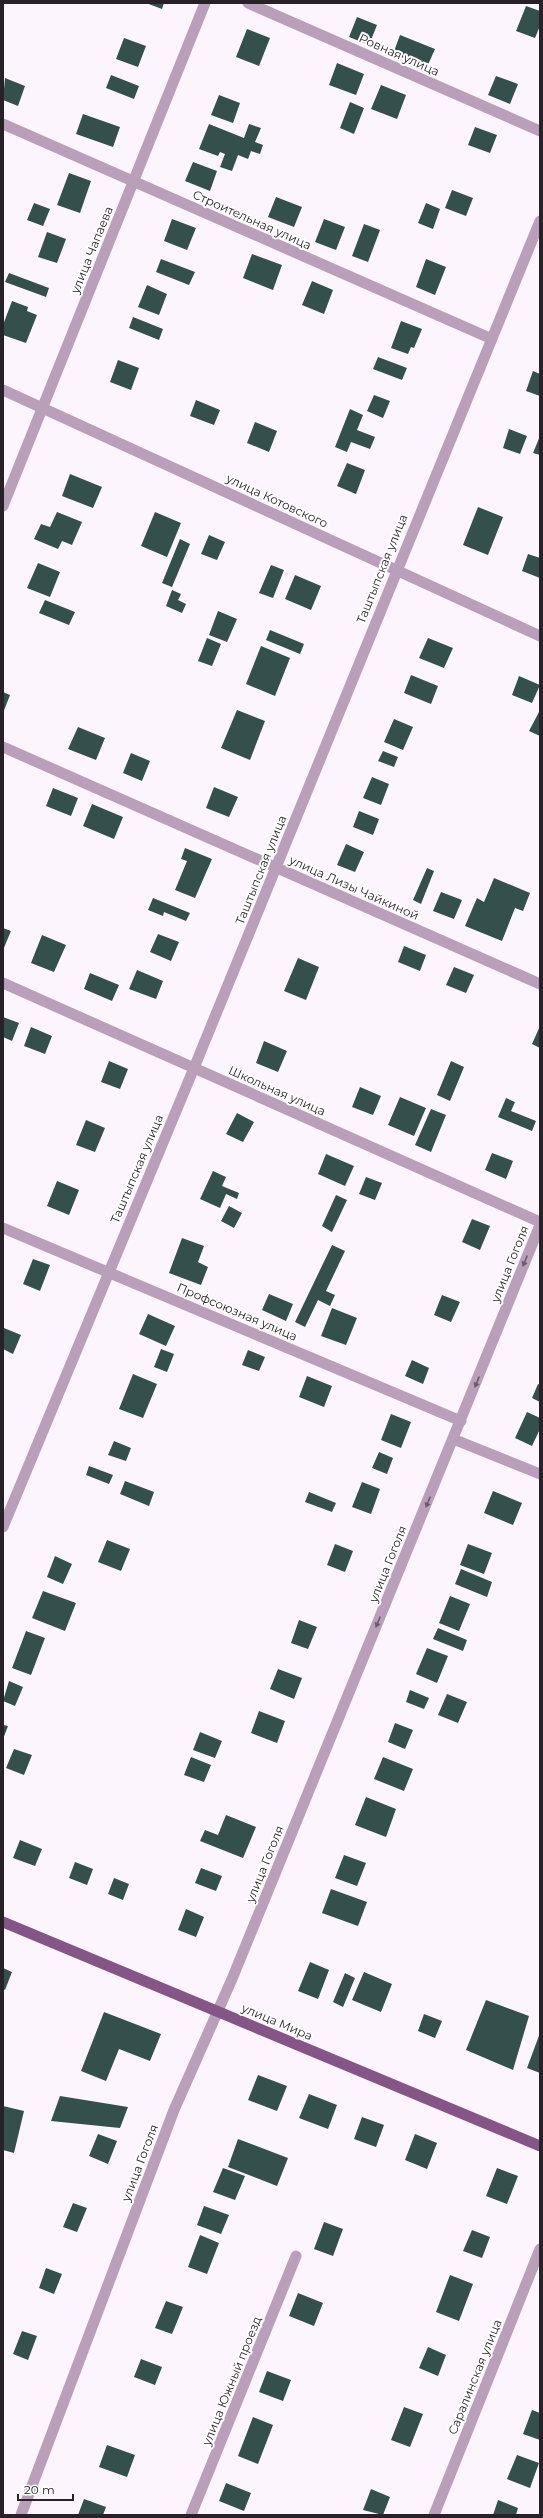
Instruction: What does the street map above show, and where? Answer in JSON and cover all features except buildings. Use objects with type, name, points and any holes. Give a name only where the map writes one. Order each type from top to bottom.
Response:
[{"type":"main road","name":"улица Мира","points":[[3,1922],[540,2146]]},
{"type":"street","name":"улица Чапаева","points":[[3,506],[205,3]]},
{"type":"street","name":"Ровная улица","points":[[248,3],[540,132]]},
{"type":"street","name":"Строительная улица","points":[[3,124],[492,339]]},
{"type":"street","name":"Таштыпская улица","points":[[3,1527],[194,1068],[396,570],[540,221]]},
{"type":"street","name":"улица Котовского","points":[[3,390],[540,636]]},
{"type":"street","name":"улица Лизы Чайкиной","points":[[3,747],[540,984]]},
{"type":"street","name":"Школьная улица","points":[[3,984],[540,1223]]},
{"type":"street","name":"улица Гоголя","points":[[21,2515],[174,2110],[218,2011],[454,1439],[540,1223]]},
{"type":"street","name":"Профсоюзная улица","points":[[3,1228],[109,1271],[461,1421]]},
{"type":"street","points":[[454,1439],[540,1474]]},
{"type":"street","name":"Саралинская улица","points":[[434,2515],[540,2249]]},
{"type":"street","name":"улица Южный проезд","points":[[191,2515],[296,2256]]}]
